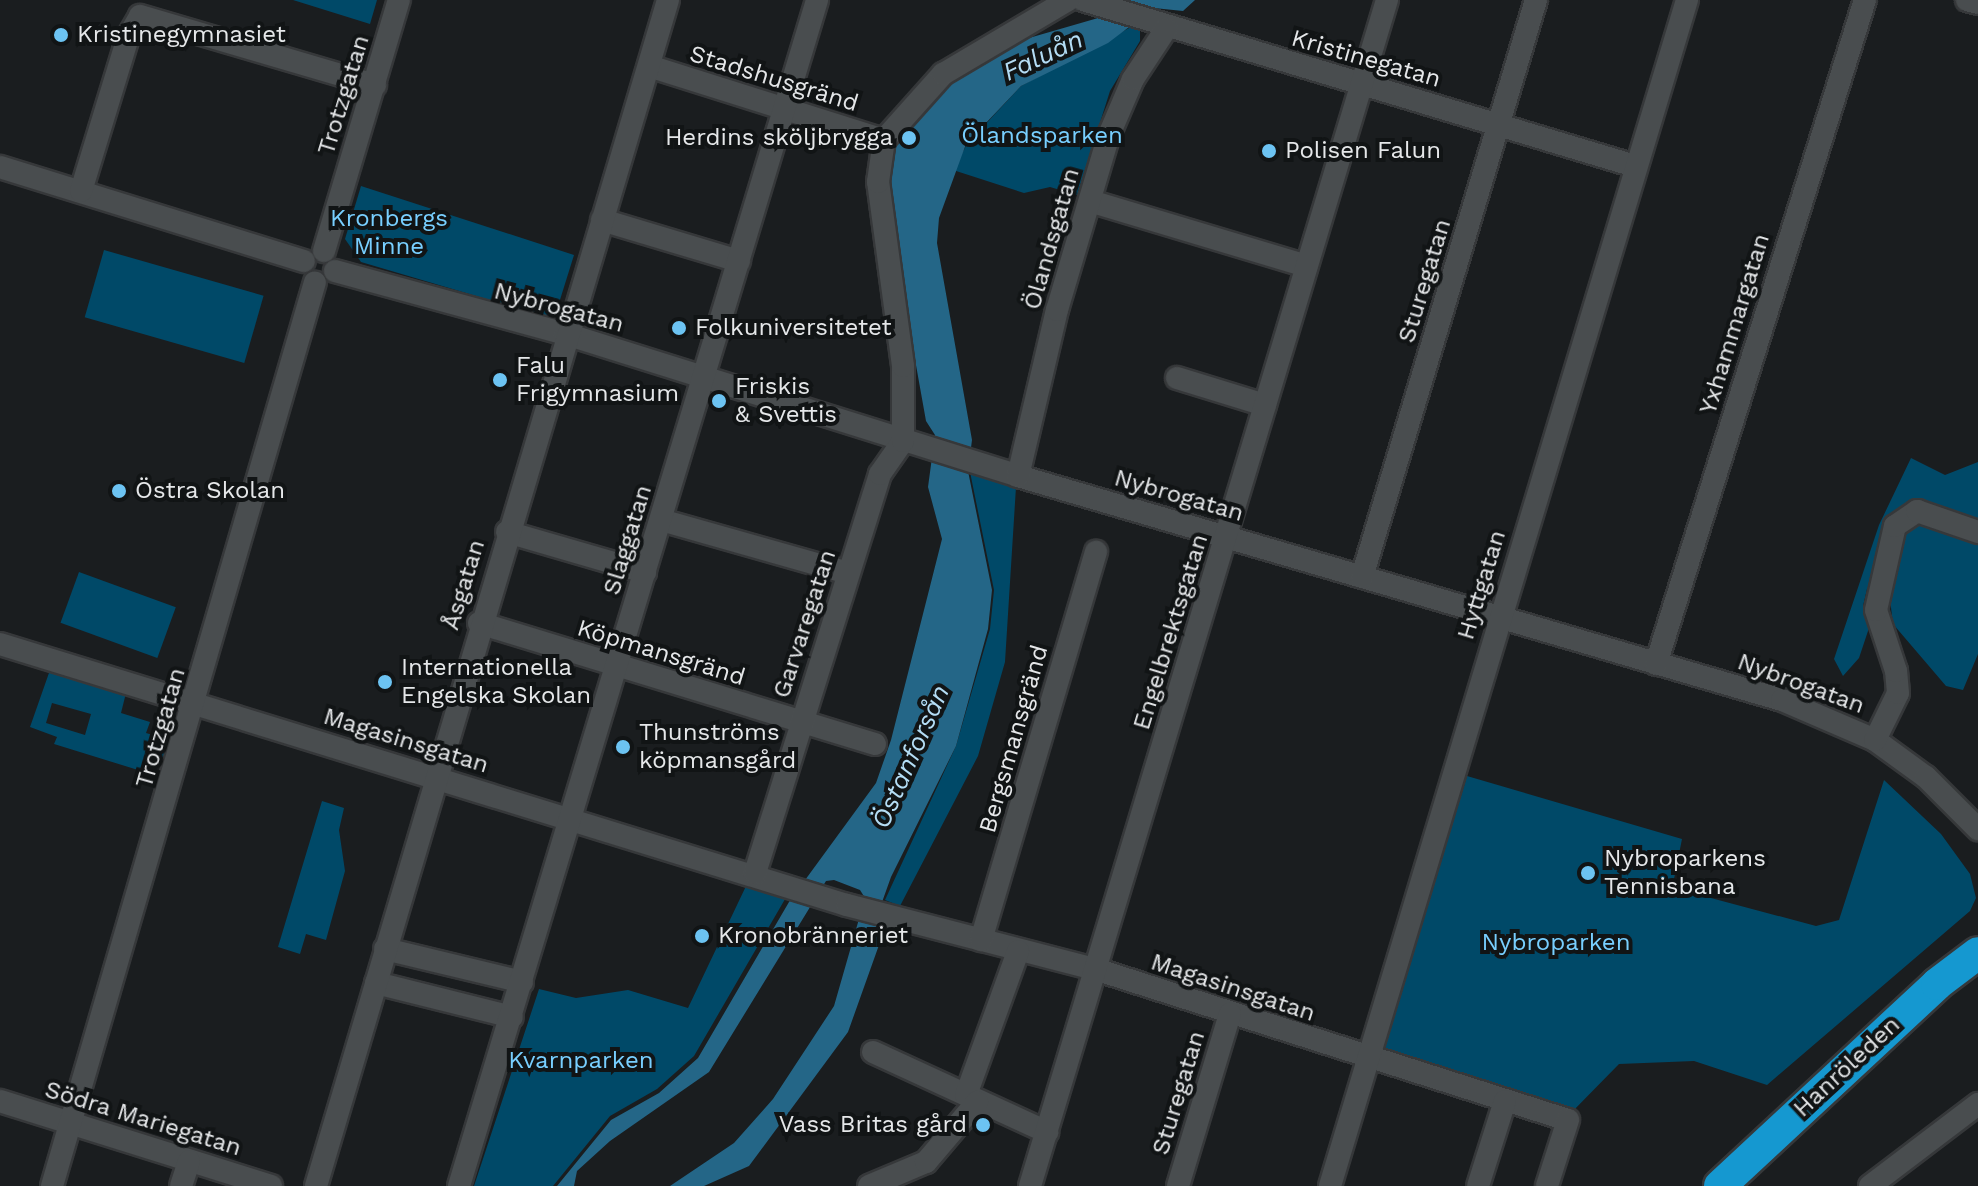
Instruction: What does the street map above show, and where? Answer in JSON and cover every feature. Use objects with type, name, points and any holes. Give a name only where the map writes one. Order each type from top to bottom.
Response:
[{"type":"highway","name":"Hanröleden","points":[[1720,1186],[1937,984],[1978,953]]},
{"type":"street","name":"Trotzgatan","points":[[314,256],[375,85],[399,0]]},
{"type":"street","name":"Åsgatan","points":[[316,1186],[479,623],[668,0]]},
{"type":"street","name":"Slaggatan","points":[[459,1186],[572,820],[784,100],[817,0]]},
{"type":"street","points":[[903,441],[903,366],[878,182],[884,140],[943,74],[1068,0]]},
{"type":"street","name":"Kristinegatan","points":[[1083,0],[1156,25],[1635,166]]},
{"type":"street","name":"Engelbrektsgatan","points":[[1030,1186],[1098,970],[1387,0]]},
{"type":"street","name":"Sturegatan","points":[[1362,577],[1536,0]]},
{"type":"street","name":"Hyttgatan","points":[[1330,1186],[1366,1057],[1687,0]]},
{"type":"street","name":"Yxhammargatan","points":[[1656,664],[1865,0]]},
{"type":"street","points":[[1967,0],[1978,3]]},
{"type":"street","points":[[81,191],[128,37],[143,15],[375,85]]},
{"type":"street","name":"Ölandsgatan","points":[[1018,476],[1090,201],[1120,106],[1156,25]]},
{"type":"street","name":"Stadshusgränd","points":[[649,66],[784,100],[884,140]]},
{"type":"street","points":[[0,167],[314,256],[334,259],[335,271],[326,282],[315,282],[305,275],[314,256]]},
{"type":"street","points":[[1090,201],[1306,266]]},
{"type":"street","points":[[602,220],[739,261]]},
{"type":"street","name":"Nybrogatan","points":[[335,271],[566,334],[926,449],[1782,700],[1875,740],[1926,777],[1978,829]]},
{"type":"street","name":"Trotzgatan","points":[[52,1186],[315,282]]},
{"type":"street","points":[[1177,378],[1265,405]]},
{"type":"street","name":"Garvaregatan","points":[[755,873],[880,474],[903,441]]},
{"type":"street","points":[[1875,740],[1898,693],[1896,671],[1876,610],[1892,532],[1917,511],[1978,532]]},
{"type":"street","points":[[661,520],[848,573]]},
{"type":"street","points":[[507,532],[645,572]]},
{"type":"street","points":[[507,532],[645,572]]},
{"type":"street","name":"Bergsmansgränd","points":[[981,940],[1096,552]]},
{"type":"street","name":"Köpmansgränd","points":[[479,623],[875,744]]},
{"type":"street","name":"Magasinsgatan","points":[[0,644],[195,701],[858,907],[1098,970],[1568,1120],[1547,1186]]},
{"type":"street","points":[[385,949],[521,985]]},
{"type":"street","points":[[869,1186],[926,1162],[971,1099],[1018,951]]},
{"type":"street","points":[[376,983],[512,1017]]},
{"type":"street","name":"Sturegatan","points":[[1178,1186],[1230,1014]]},
{"type":"street","points":[[873,1052],[1047,1132]]},
{"type":"street","name":"Södra Mariegatan","points":[[0,1101],[271,1186]]},
{"type":"street","points":[[1478,1186],[1505,1101]]},
{"type":"street","points":[[1870,1186],[1978,1104]]},
{"type":"street","points":[[181,1186],[189,1161]]},
{"type":"green space","points":[[293,0],[377,0],[370,24]]},
{"type":"green space","name":"Ölandsparken","points":[[1131,27],[1140,29],[1140,41],[1110,91],[1077,195],[1050,187],[1024,193],[953,170],[967,144],[1021,86]]},
{"type":"green space","name":"Kronbergs Minne","points":[[361,186],[574,255],[554,319],[361,262],[345,239]]},
{"type":"green space","points":[[104,250],[264,296],[244,363],[85,317]]},
{"type":"green space","points":[[1911,458],[1945,475],[1978,462],[1978,654],[1963,690],[1946,686],[1893,624],[1888,583],[1867,589],[1863,606],[1871,622],[1859,658],[1843,676],[1834,659],[1879,525]]},
{"type":"green space","points":[[969,467],[1016,487],[1005,662],[978,756],[900,906],[885,900],[956,746],[990,629],[994,590]]},
{"type":"green space","points":[[79,572],[176,607],[157,658],[61,623]]},
{"type":"green space","points":[[50,670],[126,693],[121,713],[150,722],[146,733],[166,739],[177,707],[185,711],[170,760],[157,756],[151,774],[54,744],[57,737],[30,727]],"holes":[[[52,703],[91,714],[85,735],[46,723]]]},
{"type":"green space","name":"Nybroparken","points":[[1467,776],[1682,839],[1674,879],[1696,894],[1816,926],[1839,920],[1884,780],[1941,834],[1970,874],[1976,898],[1970,911],[1767,1085],[1694,1061],[1619,1064],[1569,1115],[1382,1052]]},
{"type":"green space","points":[[322,801],[344,808],[339,830],[345,871],[326,940],[306,934],[300,954],[278,947]]},
{"type":"green space","name":"Kvarnparken","points":[[747,884],[788,894],[694,1056],[657,1089],[610,1116],[553,1186],[474,1186],[539,989],[576,998],[628,990],[688,1008]]},
{"type":"water","points":[[1120,0],[1195,0],[1183,11],[1154,8],[1108,43],[1021,86],[966,144],[939,218],[937,243],[972,440],[968,471],[992,590],[988,629],[956,746],[891,877],[881,905],[879,945],[848,1032],[749,1166],[704,1186],[670,1186],[734,1143],[773,1099],[834,1006],[865,898],[860,890],[834,880],[826,881],[709,1072],[610,1141],[577,1171],[574,1186],[557,1186],[611,1120],[659,1093],[698,1058],[789,902],[876,783],[891,740],[942,539],[928,487],[935,435],[926,421],[889,214],[888,173],[895,145],[951,82],[1022,40],[1105,16]]},
{"type":"place","name":"Kristinegymnasiet","points":[[61,35]]},
{"type":"place","name":"Herdins sköljbrygga","points":[[909,138]]},
{"type":"place","name":"Polisen Falun","points":[[1269,151]]},
{"type":"place","name":"Folkuniversitetet","points":[[679,328]]},
{"type":"place","name":"Falu Frigymnasium","points":[[500,380]]},
{"type":"place","name":"Friskis & Svettis","points":[[719,401]]},
{"type":"place","name":"Östra Skolan","points":[[119,491]]},
{"type":"place","name":"Internationella Engelska Skolan","points":[[385,682]]},
{"type":"place","name":"Thunströms köpmansgård","points":[[623,747]]},
{"type":"place","name":"Nybroparkens Tennisbana","points":[[1588,873]]},
{"type":"place","name":"Kronobränneriet","points":[[702,936]]},
{"type":"place","name":"Vass Britas gård","points":[[983,1125]]},
{"type":"water label","name":"Faluån","points":[[1043,56]]},
{"type":"water label","name":"Östanforsån","points":[[911,757]]}]
